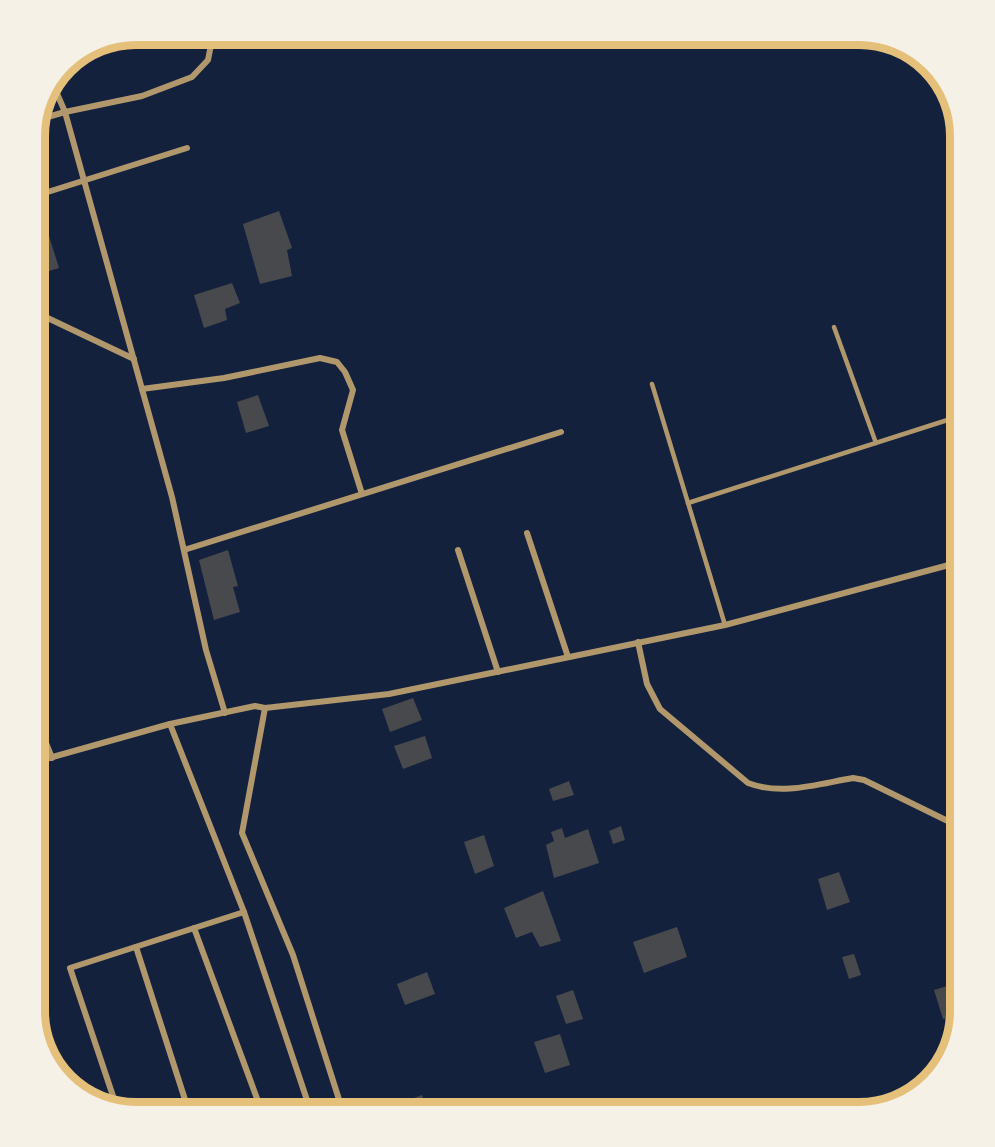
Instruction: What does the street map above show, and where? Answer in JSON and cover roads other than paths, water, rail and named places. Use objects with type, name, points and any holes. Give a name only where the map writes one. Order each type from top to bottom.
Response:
[{"type":"street","points":[[47,117],[142,96],[192,77],[208,60],[211,45]]},
{"type":"street","points":[[56,92],[65,112],[134,359],[184,550],[206,650],[225,712]]},
{"type":"street","points":[[45,193],[188,148]]},
{"type":"street","points":[[45,317],[134,359]]},
{"type":"street","points":[[142,390],[224,378],[320,358],[337,362],[345,372],[352,390],[342,430],[362,494]]},
{"type":"street","points":[[184,550],[561,432]]},
{"type":"street","points":[[527,533],[568,657]]},
{"type":"street","points":[[458,550],[498,672]]},
{"type":"street","points":[[45,760],[170,724],[255,706],[265,708],[389,694],[725,625],[950,565]]},
{"type":"street","points":[[638,642],[646,684],[660,709],[748,783],[765,790],[781,790],[853,778],[864,780],[950,821]]},
{"type":"street","points":[[265,708],[242,833],[293,955],[340,1102]]},
{"type":"street","points":[[170,724],[244,912],[307,1102]]},
{"type":"street","points":[[45,741],[52,758]]},
{"type":"street","points":[[114,1099],[70,968],[244,912]]},
{"type":"street","points":[[194,928],[258,1102]]},
{"type":"street","points":[[136,946],[186,1102]]},
{"type":"lane","points":[[834,327],[876,443]]},
{"type":"lane","points":[[652,384],[725,625]]},
{"type":"lane","points":[[688,503],[950,419]]}]
